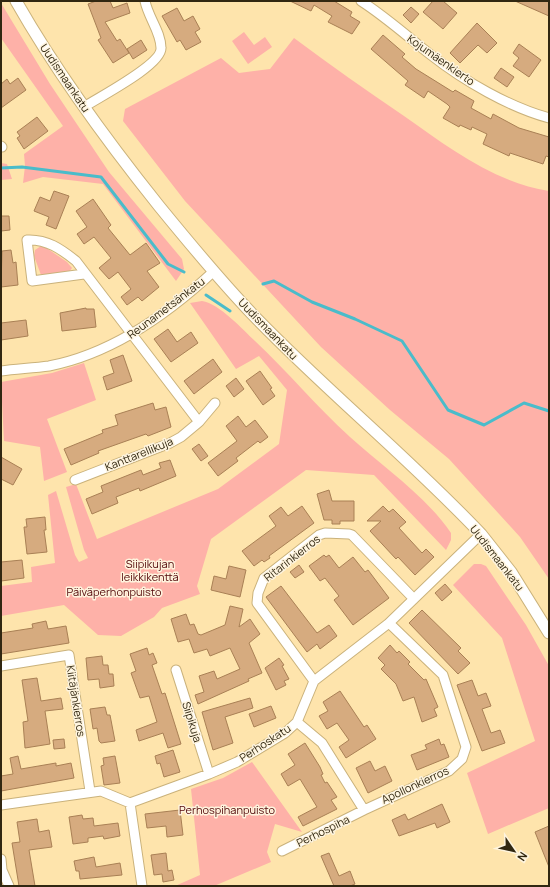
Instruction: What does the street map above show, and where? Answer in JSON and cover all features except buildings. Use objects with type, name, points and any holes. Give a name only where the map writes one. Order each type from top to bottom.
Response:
[{"type":"street","name":"Uudismaankatu","points":[[16,1],[34,32],[84,107],[128,167],[214,271],[262,324],[481,534],[511,572],[549,632]]},
{"type":"street","points":[[84,107],[148,67],[158,59],[161,48],[159,37],[145,1]]},
{"type":"street","name":"Kojumäenkierto","points":[[361,1],[432,56],[462,77],[495,95],[549,118]]},
{"type":"street","points":[[84,274],[32,281],[27,240],[45,242],[62,250],[76,261],[84,274],[198,422]]},
{"type":"street","name":"Reunametsänkatu","points":[[1,371],[50,366],[111,346],[132,335],[214,271]]},
{"type":"street","name":"Kanttarellikuja","points":[[75,480],[181,437],[198,422],[215,403]]},
{"type":"street","name":"Ritarinkierros","points":[[314,681],[257,603],[258,593],[264,578],[319,535],[325,533],[349,534],[352,535],[414,599]]},
{"type":"street","name":"Perhoskatu","points":[[130,803],[237,762],[285,733],[297,722],[314,681],[389,623],[481,534]]},
{"type":"street","name":"Apollonkierros","points":[[364,810],[449,771],[462,759],[466,747],[443,675],[389,623]]},
{"type":"street","name":"Kiitäjänkierros","points":[[1,666],[69,655],[90,791]]},
{"type":"street","name":"Siipikuja","points":[[176,670],[208,774]]},
{"type":"street","points":[[297,722],[322,742],[364,810]]},
{"type":"street","points":[[1,805],[90,791],[101,791],[130,803],[142,886]]},
{"type":"street","name":"Perhospiha","points":[[282,851],[364,810]]},
{"type":"street","points":[[1,859],[2,870],[9,886]]},
{"type":"green space","points":[[1,3],[50,84],[109,172],[182,259],[184,269],[176,281],[103,184],[43,177],[23,183],[25,166],[24,154],[63,126],[1,38]]},
{"type":"green space","points":[[244,32],[254,45],[265,37],[272,47],[248,64],[232,41]]},
{"type":"green space","points":[[294,38],[438,140],[473,162],[510,180],[529,187],[549,191],[549,579],[520,537],[449,459],[390,410],[321,347],[185,201],[123,121],[125,109],[221,58],[239,73],[270,69]]},
{"type":"green space","points":[[1,163],[7,164],[12,179],[1,180]]},
{"type":"green space","points":[[41,246],[45,247],[67,262],[72,268],[69,272],[41,275],[34,256],[35,250]]},
{"type":"green space","points":[[202,301],[216,307],[230,318],[267,353],[350,437],[429,506],[451,533],[451,540],[446,550],[374,475],[306,470],[211,539],[197,586],[200,594],[162,608],[154,617],[121,636],[98,635],[64,605],[1,616],[1,586],[32,582],[31,567],[55,563],[48,495],[56,491],[75,555],[79,562],[88,558],[84,550],[66,487],[76,484],[97,539],[218,489],[279,444],[287,390],[259,356],[236,369],[190,303]]},
{"type":"green space","points":[[84,363],[96,400],[47,419],[67,472],[44,481],[40,447],[4,441],[1,382],[52,373]]},
{"type":"green space","points":[[474,564],[486,566],[526,625],[549,666],[549,808],[488,834],[467,773],[535,741],[502,638],[453,585]]},
{"type":"green space","name":"Perhospihanpuisto","points":[[252,762],[302,832],[275,824],[267,852],[271,862],[214,886],[175,886],[200,875],[191,789],[223,778]]},
{"type":"waterway","points":[[1,168],[22,167],[101,177],[168,264],[184,272]]},
{"type":"waterway","points":[[263,284],[274,281],[312,302],[355,319],[402,341],[448,410],[484,425],[524,403],[549,411]]},
{"type":"waterway","points":[[206,295],[230,311]]},
{"type":"park label","name":"Siipikujan leikkikenttä","points":[[150,570]]},
{"type":"park label","name":"Päiväperhonpuisto","points":[[114,592]]}]
